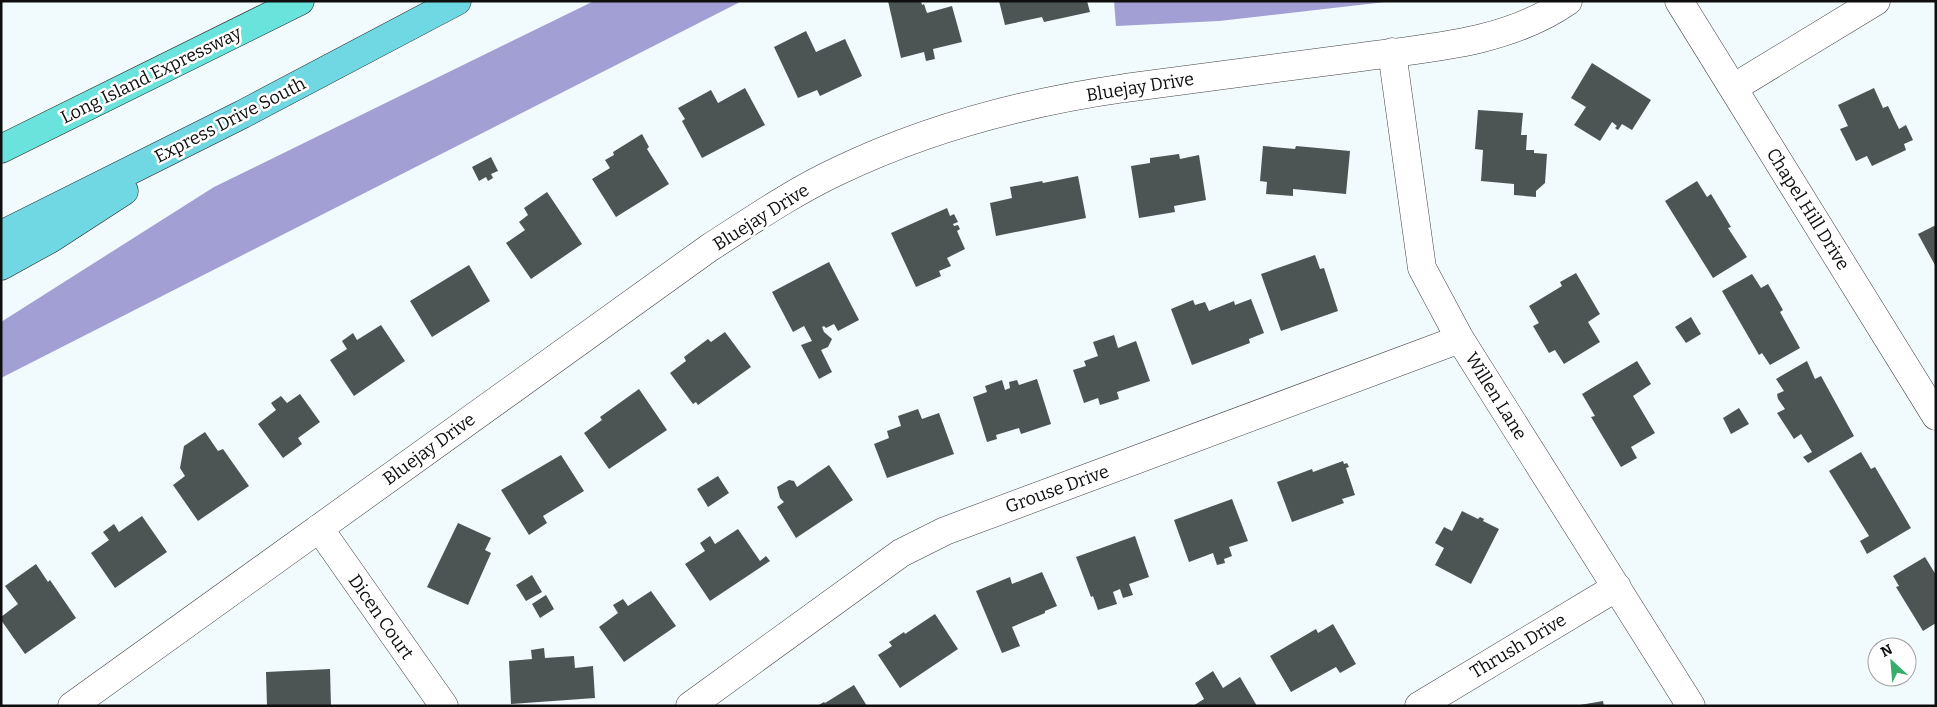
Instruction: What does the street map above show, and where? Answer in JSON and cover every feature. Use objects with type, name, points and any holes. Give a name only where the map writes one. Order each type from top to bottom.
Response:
[{"type":"highway","name":"Long Island Expressway","points":[[1,149],[300,1]]},
{"type":"highway","name":"Express Drive South","points":[[1,235],[243,114],[457,1]]},
{"type":"highway","points":[[1,266],[50,239],[243,114]]},
{"type":"street","name":"Bluejay Drive","points":[[72,706],[709,248],[769,209],[837,171],[924,135],[1016,108],[1122,88],[1455,45],[1510,31],[1568,1]]},
{"type":"street","name":"Chapel Hill Drive","points":[[1679,1],[1733,88],[1927,382],[1936,416]]},
{"type":"street","points":[[1733,88],[1876,1]]},
{"type":"street","name":"Willen Lane","points":[[1392,52],[1422,268],[1460,339],[1691,706]]},
{"type":"street","name":"Grouse Drive","points":[[690,706],[900,552],[945,531],[1460,339]]},
{"type":"street","name":"Dicen Court","points":[[319,528],[444,706]]},
{"type":"street","name":"Thrush Drive","points":[[1419,706],[1617,586]]},
{"type":"shaded area","points":[[594,1],[742,1],[1,378],[1,322],[214,187]]},
{"type":"shaded area","points":[[1114,1],[1394,1],[1219,21],[1116,26]]},
{"type":"building","points":[[888,1],[921,1],[927,13],[952,6],[962,42],[933,49],[935,59],[926,61],[924,52],[901,58]]},
{"type":"building","points":[[999,1],[1087,1],[1090,12],[1044,22],[1042,17],[1005,25]]},
{"type":"building","points":[[806,31],[816,52],[845,39],[862,76],[820,96],[817,90],[798,98],[774,47]]},
{"type":"building","points":[[1592,63],[1651,100],[1632,130],[1622,124],[1618,130],[1615,128],[1617,126],[1612,122],[1600,141],[1574,125],[1586,107],[1571,98]]},
{"type":"building","points":[[745,88],[765,125],[702,158],[682,121],[685,119],[678,108],[711,90],[718,103]]},
{"type":"building","points":[[1874,88],[1883,108],[1888,106],[1899,129],[1906,125],[1913,140],[1904,144],[1906,150],[1872,166],[1867,156],[1856,161],[1840,129],[1848,126],[1838,105]]},
{"type":"building","points":[[1478,110],[1523,113],[1521,135],[1527,135],[1526,150],[1547,154],[1545,183],[1536,191],[1536,197],[1514,195],[1514,184],[1481,181],[1483,150],[1475,149]]},
{"type":"building","points":[[642,134],[649,147],[647,149],[669,184],[616,217],[592,179],[610,168],[605,160],[614,155],[613,152]]},
{"type":"building","points":[[1263,146],[1295,149],[1296,146],[1350,151],[1346,194],[1293,189],[1293,196],[1266,194],[1267,182],[1260,181]]},
{"type":"building","points":[[1179,154],[1180,159],[1199,155],[1206,200],[1174,206],[1175,212],[1139,218],[1131,166],[1150,163],[1150,158]]},
{"type":"building","points":[[491,157],[498,171],[491,174],[493,178],[488,181],[486,177],[479,181],[472,167]]},
{"type":"building","points":[[1078,176],[1086,218],[996,236],[990,203],[1012,198],[1010,187]]},
{"type":"building","points":[[1697,181],[1707,197],[1711,194],[1731,227],[1728,228],[1747,257],[1713,278],[1665,201]]},
{"type":"building","points":[[547,192],[582,244],[531,279],[506,243],[525,230],[519,222],[528,215],[524,208]]},
{"type":"building","points":[[947,208],[950,216],[954,214],[958,222],[953,224],[954,226],[958,225],[960,229],[957,231],[965,249],[947,258],[951,266],[939,271],[941,276],[916,287],[891,233]]},
{"type":"building","points":[[1936,225],[1936,267],[1918,234]]},
{"type":"building","points":[[1315,255],[1320,269],[1324,268],[1338,311],[1281,331],[1261,274]]},
{"type":"building","points":[[829,262],[859,320],[838,331],[834,324],[826,328],[822,327],[824,332],[832,339],[828,347],[821,350],[832,372],[819,379],[801,345],[812,341],[804,326],[793,332],[772,292]]},
{"type":"building","points":[[469,265],[490,301],[432,337],[410,301]]},
{"type":"building","points":[[1576,273],[1600,314],[1588,322],[1600,342],[1564,364],[1555,350],[1549,353],[1533,326],[1539,323],[1529,306],[1562,286],[1560,282]]},
{"type":"building","points":[[1752,274],[1761,288],[1768,284],[1783,310],[1780,312],[1800,348],[1770,365],[1762,353],[1759,355],[1722,291]]},
{"type":"building","points":[[1251,299],[1264,333],[1249,339],[1250,343],[1192,365],[1171,309],[1193,300],[1195,305],[1205,302],[1209,311],[1234,301],[1235,305]]},
{"type":"building","points":[[1691,317],[1701,334],[1686,343],[1675,327]]},
{"type":"building","points":[[381,325],[405,361],[354,396],[330,360],[347,349],[342,341],[353,333],[357,340]]},
{"type":"building","points":[[725,332],[751,367],[698,405],[696,402],[693,404],[670,373],[686,361],[684,357],[708,339],[711,342]]},
{"type":"building","points":[[1114,335],[1118,348],[1136,341],[1150,381],[1117,392],[1119,399],[1100,405],[1098,398],[1084,403],[1073,370],[1086,366],[1084,361],[1098,356],[1093,342]]},
{"type":"building","points":[[1637,361],[1651,384],[1633,396],[1655,433],[1631,447],[1637,458],[1621,467],[1591,417],[1595,416],[1582,394]]},
{"type":"building","points":[[1807,361],[1815,379],[1821,376],[1854,436],[1808,463],[1803,457],[1812,452],[1801,434],[1794,439],[1777,413],[1785,409],[1777,394],[1784,391],[1776,379]]},
{"type":"building","points":[[1037,379],[1051,424],[1021,434],[1019,428],[996,435],[997,439],[987,442],[973,397],[987,392],[985,386],[1002,380],[1005,390],[1010,388],[1009,382],[1017,380],[1019,385]]},
{"type":"building","points":[[639,389],[667,430],[609,469],[584,433],[602,420],[600,417]]},
{"type":"building","points":[[300,394],[320,422],[298,438],[302,444],[283,458],[258,424],[276,410],[271,403],[281,396],[287,403]]},
{"type":"building","points":[[1739,408],[1749,424],[1731,434],[1723,418]]},
{"type":"building","points":[[918,409],[922,419],[939,413],[954,454],[887,478],[874,444],[889,438],[887,431],[901,426],[898,416]]},
{"type":"building","points":[[205,432],[218,451],[223,449],[249,486],[198,521],[173,485],[185,476],[180,468],[184,446]]},
{"type":"building","points":[[1861,452],[1871,469],[1875,467],[1911,528],[1867,554],[1860,541],[1869,536],[1829,471]]},
{"type":"building","points":[[561,455],[584,491],[543,516],[547,523],[529,535],[501,490]]},
{"type":"building","points":[[1343,461],[1349,467],[1346,468],[1355,495],[1342,499],[1344,503],[1292,522],[1277,482],[1312,469],[1313,472]]},
{"type":"building","points":[[829,465],[853,500],[796,538],[777,507],[784,502],[780,498],[777,487],[789,480],[794,481],[797,487]]},
{"type":"building","points":[[718,476],[729,493],[708,507],[697,489]]},
{"type":"building","points":[[1232,499],[1248,541],[1229,547],[1232,556],[1224,559],[1225,563],[1217,565],[1213,553],[1189,562],[1174,520]]},
{"type":"building","points":[[1462,511],[1478,519],[1480,517],[1484,519],[1483,521],[1499,529],[1471,584],[1435,565],[1444,548],[1435,543],[1444,527],[1452,531]]},
{"type":"building","points":[[142,516],[167,552],[115,588],[91,553],[109,540],[103,532],[114,524],[119,532]]},
{"type":"building","points":[[458,523],[491,538],[485,550],[491,553],[468,605],[427,587]]},
{"type":"building","points":[[738,529],[760,561],[766,556],[770,561],[710,601],[685,564],[705,551],[700,543],[710,536],[715,544]]},
{"type":"building","points":[[1135,536],[1149,577],[1129,584],[1133,595],[1123,598],[1120,589],[1113,592],[1117,604],[1098,610],[1076,557]]},
{"type":"building","points":[[1925,557],[1936,575],[1936,623],[1923,631],[1896,587],[1899,586],[1893,576]]},
{"type":"building","points":[[36,564],[48,582],[50,580],[76,618],[25,654],[1,620],[1,617],[18,604],[5,586]]},
{"type":"building","points":[[1042,572],[1057,606],[1012,627],[1020,646],[1002,653],[976,591],[1010,577],[1012,584]]},
{"type":"building","points":[[532,575],[542,592],[526,601],[516,585]]},
{"type":"building","points":[[651,591],[676,626],[624,662],[599,627],[618,613],[613,605],[623,599],[628,606]]},
{"type":"building","points":[[546,595],[554,609],[540,618],[532,604]]},
{"type":"building","points":[[935,614],[958,649],[900,688],[878,655],[892,646],[889,642]]},
{"type":"building","points":[[1333,624],[1356,664],[1340,673],[1336,667],[1291,692],[1270,656],[1316,629],[1318,633]]},
{"type":"building","points":[[544,648],[545,658],[574,656],[575,668],[593,666],[595,698],[511,704],[509,661],[532,659],[531,650]]},
{"type":"building","points":[[330,669],[331,706],[267,706],[266,672]]},
{"type":"building","points":[[1213,671],[1223,688],[1240,677],[1257,706],[1193,706],[1204,699],[1195,683]]},
{"type":"building","points":[[854,685],[867,706],[817,706],[825,703]]},
{"type":"building","points":[[1603,701],[1604,706],[1580,706],[1580,705]]}]
